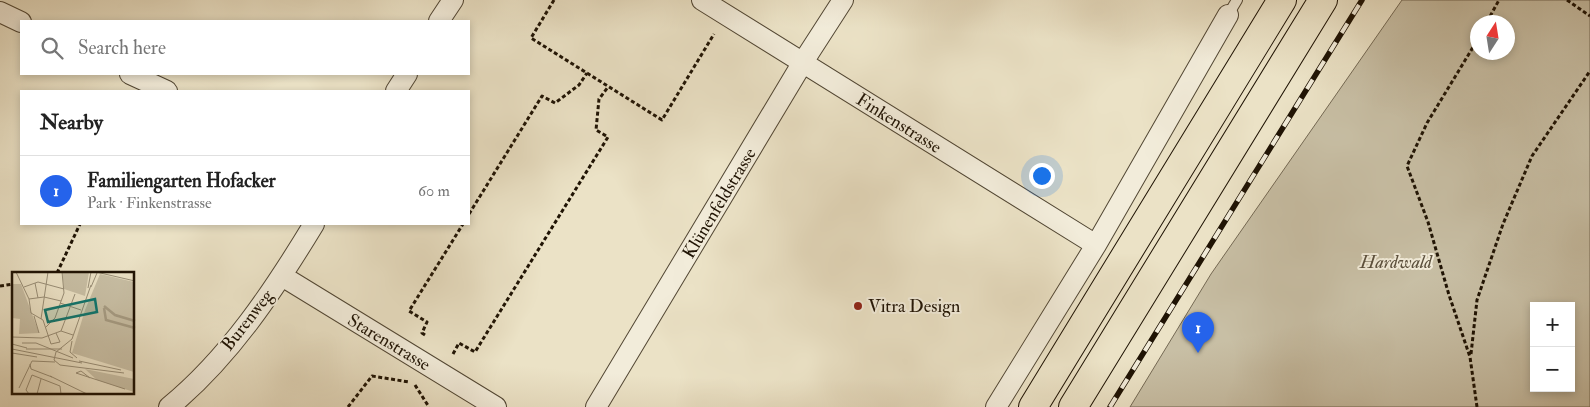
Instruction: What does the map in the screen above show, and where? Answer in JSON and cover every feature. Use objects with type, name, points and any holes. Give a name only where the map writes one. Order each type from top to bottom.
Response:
[{"type":"highway","points":[[1034,407],[1282,0]]},
{"type":"highway","points":[[1073,407],[1323,0]]},
{"type":"street","points":[[440,20],[452,0]]},
{"type":"street","name":"Finkenstrasse","points":[[702,0],[1096,245]]},
{"type":"street","name":"Klünenfeldstrasse","points":[[596,407],[803,62],[843,0]]},
{"type":"street","points":[[996,407],[1096,245],[1232,8]]},
{"type":"street","points":[[0,12],[20,22]]},
{"type":"street","points":[[132,75],[165,90]]},
{"type":"street","points":[[397,90],[406,75]]},
{"type":"street","name":"Burenweg","points":[[169,407],[196,382],[245,326],[282,276],[313,225]]},
{"type":"street","name":"Starenstrasse","points":[[282,276],[496,407]]},
{"type":"path","points":[[554,0],[531,38],[662,120],[725,14]]},
{"type":"path","points":[[1491,15],[1499,0]]},
{"type":"path","points":[[1567,0],[1590,16]]},
{"type":"path","points":[[1470,52],[1427,123],[1407,166],[1428,222],[1448,295],[1470,357],[1477,407]]},
{"type":"path","points":[[1470,357],[1477,300],[1503,224],[1532,156],[1590,71]]},
{"type":"path","points":[[470,212],[542,96],[555,103],[579,85],[587,73]]},
{"type":"path","points":[[445,349],[453,354],[460,343],[475,352],[608,137],[596,130],[599,99],[608,87]]},
{"type":"path","points":[[57,272],[80,225]]},
{"type":"path","points":[[430,338],[422,333],[427,322],[409,311],[462,225]]},
{"type":"path","points":[[348,407],[372,376],[413,383],[429,407]]},
{"type":"green space","name":"Hardwald","points":[[1402,0],[1590,0],[1590,407],[1130,407],[1211,274]]},
{"type":"railway","points":[[1110,407],[1362,0]]},
{"type":"place","name":"Vitra Design","points":[[858,306]]},
{"type":"place","name":"Familiengarten Hofacker","points":[[1198,353]]}]
